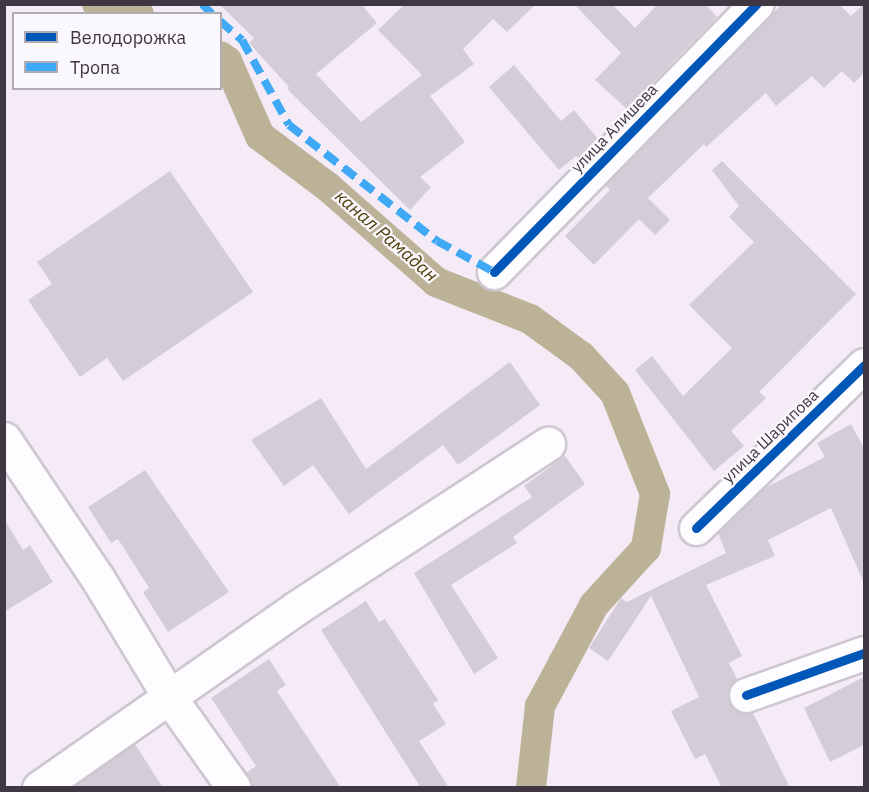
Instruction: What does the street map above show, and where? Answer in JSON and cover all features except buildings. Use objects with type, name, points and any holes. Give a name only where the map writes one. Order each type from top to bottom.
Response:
[{"type":"street","name":"улица Алишева","points":[[494,272],[756,4]]},
{"type":"street","name":"улица Шарипова","points":[[696,528],[864,365]]},
{"type":"street","points":[[4,439],[98,579],[170,698],[234,788]]},
{"type":"street","points":[[39,788],[296,609],[548,444]]},
{"type":"street","points":[[746,695],[864,653]]},
{"type":"waterway","name":"канал Рамадан","points":[[97,4],[131,12]]},
{"type":"waterway","name":"канал Рамадан","points":[[222,57],[227,61],[260,136],[328,187],[436,282],[530,319],[581,356],[615,393],[655,494],[646,548],[594,605],[540,706],[531,788]]},
{"type":"marked path","points":[[202,4],[210,12]]},
{"type":"marked path","points":[[222,23],[242,40],[289,125],[437,241],[494,272]]},
{"type":"cycle path","points":[[494,272],[756,4]]},
{"type":"cycle path","points":[[696,528],[864,365]]},
{"type":"cycle path","points":[[746,695],[864,653]]}]
